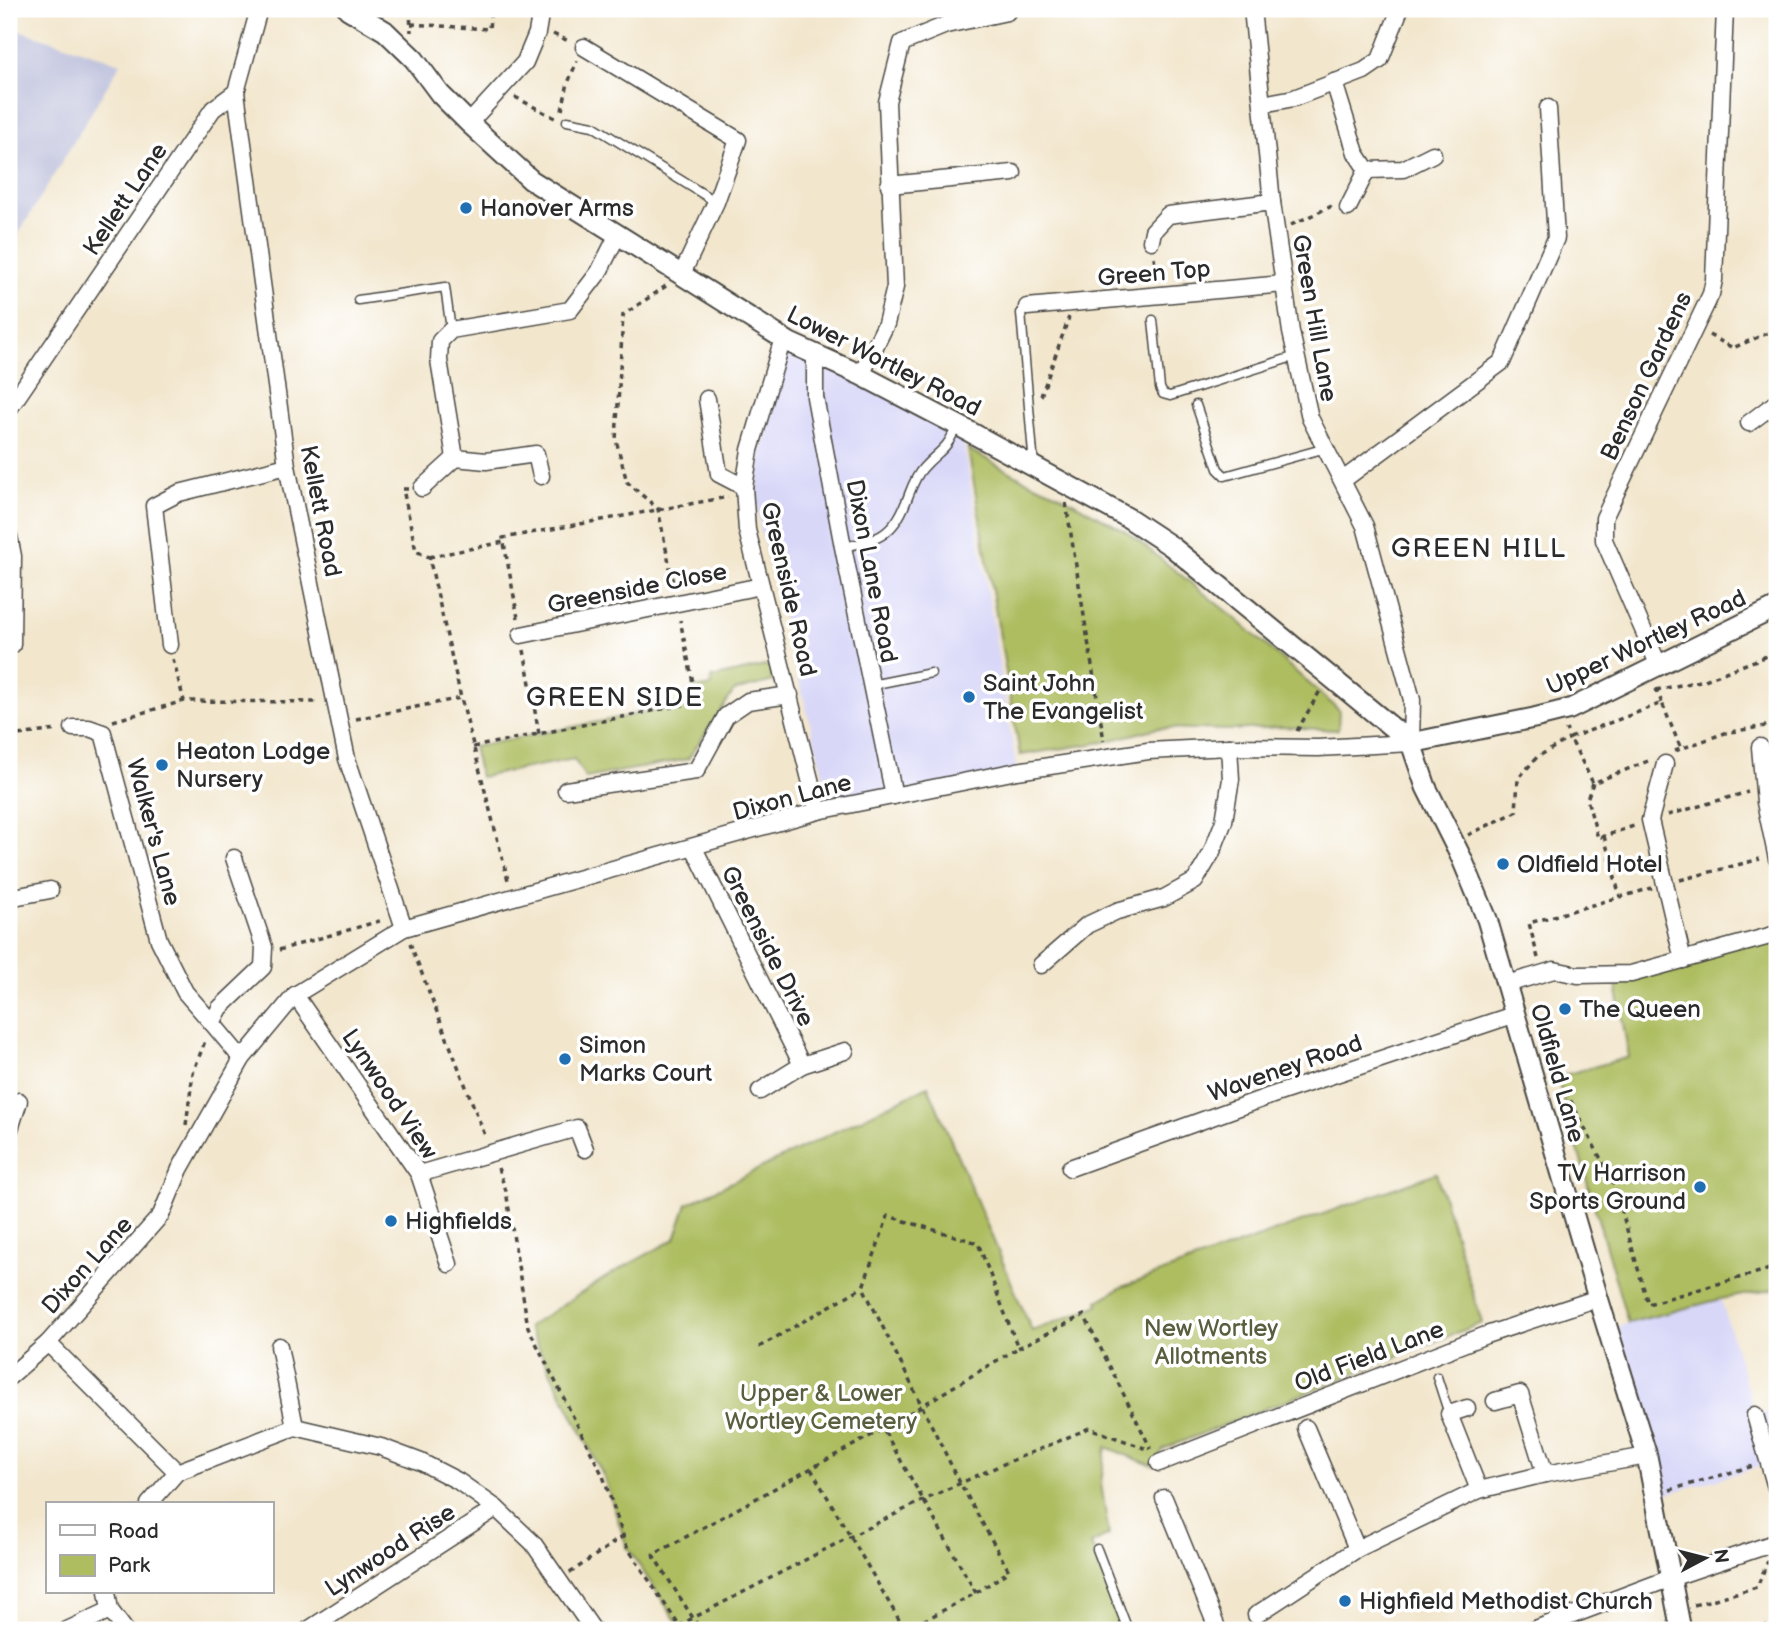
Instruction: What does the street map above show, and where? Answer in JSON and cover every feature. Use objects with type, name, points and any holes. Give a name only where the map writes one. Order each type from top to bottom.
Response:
[{"type":"street","points":[[236,92],[259,9]]},
{"type":"street","name":"Lower Wortley Road","points":[[348,9],[385,31],[414,59],[440,94],[468,123],[531,180],[783,338],[957,425],[1130,519],[1171,546],[1411,743]]},
{"type":"street","points":[[468,123],[526,62],[541,9]]},
{"type":"street","name":"Green Hill Lane","points":[[1252,9],[1272,202],[1296,356],[1310,418],[1365,526],[1412,700],[1411,743]]},
{"type":"street","points":[[1263,104],[1294,98],[1364,71],[1380,60],[1400,9]]},
{"type":"street","name":"Benson Gardens","points":[[1658,664],[1604,540],[1602,529],[1604,518],[1711,294],[1714,280],[1725,9]]},
{"type":"street","points":[[861,375],[886,324],[895,287],[887,102],[902,43],[946,25],[1007,12]]},
{"type":"street","points":[[583,47],[738,140],[716,202],[681,276]]},
{"type":"street","points":[[1334,82],[1356,153],[1367,170]]},
{"type":"street","name":"Kellett Lane","points":[[9,409],[213,109],[236,92]]},
{"type":"street","name":"Kellett Road","points":[[236,92],[288,466],[335,702],[347,759],[402,922]]},
{"type":"street","points":[[1343,480],[1502,362],[1556,238],[1548,108]]},
{"type":"street","points":[[1367,170],[1403,169],[1433,154]]},
{"type":"street","points":[[1350,202],[1367,170]]},
{"type":"street","points":[[889,185],[1013,173]]},
{"type":"street","points":[[1151,241],[1153,230],[1168,215],[1272,202]]},
{"type":"street","points":[[455,458],[439,360],[440,341],[451,330],[570,310],[599,272],[618,234]]},
{"type":"street","name":"Green Top","points":[[1027,307],[1284,284]]},
{"type":"street","name":"Greenside Road","points":[[783,338],[750,450],[744,491],[747,530],[818,811]]},
{"type":"street","name":"Dixon Lane Road","points":[[815,355],[815,397],[842,547],[894,796]]},
{"type":"street","points":[[707,399],[719,474],[744,491]]},
{"type":"street","points":[[1749,423],[1777,402]]},
{"type":"street","points":[[422,488],[455,458],[486,461],[536,454],[541,476]]},
{"type":"street","points":[[170,645],[154,506],[179,493],[288,466]]},
{"type":"street","points":[[9,536],[13,556],[12,645]]},
{"type":"street","name":"Greenside Close","points":[[521,635],[761,586]]},
{"type":"street","name":"Upper Wortley Road","points":[[1411,743],[1534,719],[1570,709],[1777,607]]},
{"type":"street","points":[[566,790],[696,771],[726,716],[748,701],[790,695]]},
{"type":"street","name":"Walker's Lane","points":[[81,728],[103,733],[159,940],[185,992],[212,1023]]},
{"type":"street","name":"Dixon Lane","points":[[9,1377],[48,1343],[161,1215],[180,1169],[242,1059],[295,995],[402,922],[694,848],[818,811],[1017,771],[1148,751],[1411,743]]},
{"type":"street","name":"Oldfield Lane","points":[[1411,743],[1426,787],[1488,919],[1647,1457],[1681,1630]]},
{"type":"street","points":[[1041,965],[1087,925],[1117,911],[1164,898],[1195,881],[1211,854],[1224,821],[1231,779],[1229,747]]},
{"type":"street","points":[[1760,747],[1763,788],[1777,857]]},
{"type":"street","points":[[1663,759],[1650,820],[1683,960]]},
{"type":"street","name":"Greenside Drive","points":[[694,848],[802,1065]]},
{"type":"street","points":[[234,858],[264,947],[263,961],[220,1008],[212,1023],[242,1059]]},
{"type":"street","points":[[9,898],[50,890]]},
{"type":"street","points":[[1507,984],[1555,970],[1578,975],[1631,974],[1777,934]]},
{"type":"street","name":"Lynwood View","points":[[295,995],[419,1174],[449,1264]]},
{"type":"street","name":"Waveney Road","points":[[1070,1168],[1270,1096],[1516,1014]]},
{"type":"street","name":"Greenside Drive","points":[[760,1091],[802,1065],[845,1051]]},
{"type":"street","points":[[9,1132],[19,1101]]},
{"type":"street","points":[[419,1174],[577,1128],[584,1149]]},
{"type":"street","name":"Old Field Lane","points":[[1156,1457],[1486,1335],[1598,1298]]},
{"type":"street","points":[[48,1343],[177,1472]]},
{"type":"street","points":[[279,1346],[295,1427]]},
{"type":"street","points":[[1495,1401],[1520,1394],[1545,1474]]},
{"type":"street","points":[[1467,1408],[1449,1414],[1479,1490]]},
{"type":"street","points":[[1755,1415],[1770,1440],[1769,1461],[1777,1491]]},
{"type":"street","points":[[151,1502],[177,1472],[295,1427],[381,1447],[421,1461],[458,1481],[496,1508],[533,1543],[593,1630]]},
{"type":"street","points":[[1307,1428],[1357,1549]]},
{"type":"street","points":[[1256,1615],[1357,1549],[1479,1490],[1545,1474],[1647,1457]]},
{"type":"street","points":[[1164,1497],[1218,1630]]},
{"type":"street","name":"Lynwood Rise","points":[[308,1630],[496,1508]]},
{"type":"street","points":[[1533,1630],[1671,1578],[1776,1543]]},
{"type":"street","points":[[107,1594],[110,1610],[125,1630]]},
{"type":"street","points":[[67,1630],[110,1610]]},
{"type":"lane","points":[[563,121],[593,126],[716,202]]},
{"type":"lane","points":[[358,300],[445,288],[451,330]]},
{"type":"lane","points":[[1027,307],[1021,313],[1034,467]]},
{"type":"lane","points":[[1153,320],[1160,388],[1163,394],[1170,396],[1296,356]]},
{"type":"lane","points":[[1196,405],[1218,469],[1226,476],[1326,448]]},
{"type":"lane","points":[[842,547],[875,540],[894,526],[912,484],[923,467],[946,449],[957,425]]},
{"type":"lane","points":[[871,685],[931,673]]},
{"type":"lane","points":[[1437,1377],[1449,1414]]},
{"type":"lane","points":[[1097,1549],[1128,1630]]},
{"type":"path","points":[[411,24],[489,29],[491,9]]},
{"type":"path","points":[[500,89],[563,121],[568,83],[583,47],[538,27]]},
{"type":"path","points":[[1276,232],[1350,202]]},
{"type":"path","points":[[1151,241],[1160,295]]},
{"type":"path","points":[[473,747],[697,702],[658,509],[627,482],[616,440],[623,316],[681,276]]},
{"type":"path","points":[[1030,424],[1074,302]]},
{"type":"path","points":[[1695,327],[1733,348],[1777,329]]},
{"type":"path","points":[[1063,483],[1107,757]]},
{"type":"path","points":[[422,488],[403,489],[416,551],[429,557],[504,542]]},
{"type":"path","points":[[539,734],[503,538],[744,491]]},
{"type":"path","points":[[429,557],[473,747],[513,896]]},
{"type":"path","points":[[170,645],[184,701]]},
{"type":"path","points":[[1681,749],[1656,690],[1705,680],[1777,652]]},
{"type":"path","points":[[1288,747],[1329,676]]},
{"type":"path","points":[[340,722],[461,698]]},
{"type":"path","points":[[9,736],[81,728],[184,701],[335,702]]},
{"type":"path","points":[[1454,842],[1516,812],[1518,779],[1537,757],[1570,738],[1662,703]]},
{"type":"path","points":[[1593,783],[1663,759],[1681,749],[1726,733],[1777,724]]},
{"type":"path","points":[[1570,738],[1593,783],[1587,799],[1598,838],[1650,820],[1763,788]]},
{"type":"path","points":[[1604,836],[1620,897]]},
{"type":"path","points":[[1542,973],[1529,923],[1665,884],[1777,857]]},
{"type":"path","points":[[263,961],[402,922],[506,1191],[528,1327],[603,1475],[627,1548],[680,1628],[693,1618],[960,1483],[1089,1428],[1156,1457]]},
{"type":"path","points":[[185,1128],[192,1073],[212,1023]]},
{"type":"path","points":[[1540,1100],[1566,1092],[1614,1184],[1648,1304],[1777,1267]]},
{"type":"path","points":[[759,1347],[863,1287],[888,1216],[978,1243],[1018,1348]]},
{"type":"path","points":[[811,1468],[905,1630],[976,1593],[1009,1571],[960,1483],[863,1287]]},
{"type":"path","points":[[701,1630],[653,1555],[883,1429],[1018,1348],[1084,1315],[1156,1457]]},
{"type":"path","points":[[883,1429],[976,1593]]},
{"type":"path","points":[[1656,1493],[1769,1461]]},
{"type":"path","points":[[560,1580],[623,1536]]},
{"type":"path","points":[[1678,1610],[1757,1587],[1776,1543]]},
{"type":"path","points":[[1753,1630],[1777,1622]]},
{"type":"shaded area","points":[[9,27],[121,63],[9,250]]},
{"type":"shaded area","points":[[790,343],[961,427],[1017,771],[832,808],[760,529],[756,491],[761,452]]},
{"type":"shaded area","points":[[1721,1299],[1755,1415],[1777,1410],[1777,1491],[1769,1464],[1656,1497],[1608,1329]]},
{"type":"green space","points":[[968,449],[1127,532],[1235,618],[1339,710],[1338,730],[1282,727],[1232,730],[1158,728],[1104,742],[1020,755]]},
{"type":"green space","points":[[769,665],[773,681],[734,691],[688,759],[586,778],[574,759],[480,777],[473,747],[697,702],[694,689],[712,686],[711,678]]},
{"type":"green space","points":[[1777,934],[1777,1289],[1721,1299],[1628,1323],[1557,1077],[1629,1057],[1614,974]]},
{"type":"green space","name":"Upper & Lower Wortley Cemetery","points":[[928,1086],[1032,1331],[1099,1305],[1098,1301],[1122,1287],[1436,1173],[1482,1323],[1163,1449],[1153,1466],[1106,1447],[1101,1483],[1109,1535],[1091,1544],[1124,1630],[682,1630],[627,1547],[603,1475],[528,1327],[611,1274],[675,1239],[687,1204]]},
{"type":"place","name":"Hanover Arms","points":[[466,208]]},
{"type":"place","name":"Saint John The Evangelist","points":[[969,697]]},
{"type":"place","name":"Heaton Lodge Nursery","points":[[162,765]]},
{"type":"place","name":"Oldfield Hotel","points":[[1503,864]]},
{"type":"place","name":"The Queen","points":[[1565,1009]]},
{"type":"place","name":"Simon Marks Court","points":[[565,1059]]},
{"type":"place","name":"TV Harrison Sports Ground","points":[[1700,1187]]},
{"type":"place","name":"Highfields","points":[[391,1221]]},
{"type":"place","name":"Highfield Methodist Church","points":[[1345,1601]]},
{"type":"district","name":"GREEN HILL","points":[[1479,548]]},
{"type":"district","name":"GREEN SIDE","points":[[615,697]]},
{"type":"park label","name":"New Wortley Allotments","points":[[1211,1342]]}]
